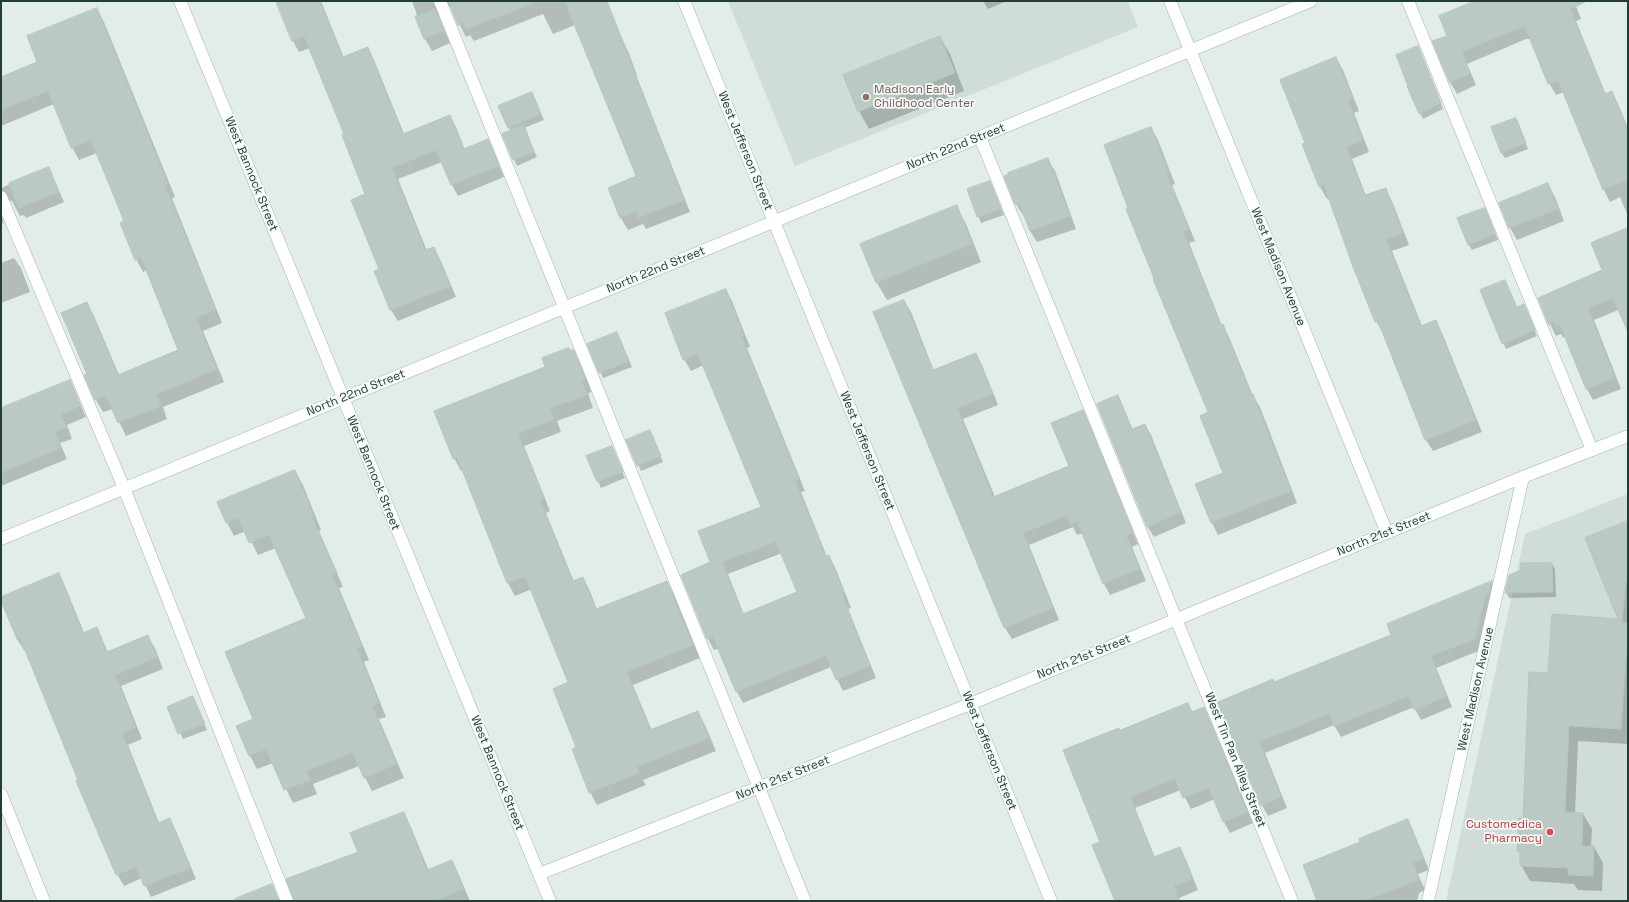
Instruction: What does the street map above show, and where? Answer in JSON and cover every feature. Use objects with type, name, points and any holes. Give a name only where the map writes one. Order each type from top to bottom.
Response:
[{"type":"street","name":"West Bannock Street","points":[[180,1],[550,901]]},
{"type":"street","points":[[440,1],[805,901]]},
{"type":"street","name":"West Jefferson Street","points":[[684,1],[1051,901]]},
{"type":"street","name":"West Madison Avenue","points":[[1170,1],[1387,533]]},
{"type":"street","name":"North 22nd Street","points":[[1,539],[1311,1]]},
{"type":"street","points":[[1408,1],[1592,450]]},
{"type":"street","name":"West Tin Pan Alley Street","points":[[980,137],[1292,901]]},
{"type":"street","points":[[1,197],[124,488],[287,901]]},
{"type":"street","name":"North 21st Street","points":[[539,874],[970,704],[1523,477],[1628,436]]},
{"type":"street","name":"West Madison Avenue","points":[[1428,901],[1523,477]]},
{"type":"street","points":[[1,794],[44,901]]},
{"type":"shaded area","name":"Madison Early Childhood Center","points":[[728,1],[1128,1],[1138,27],[795,166]]},
{"type":"shaded area","points":[[1628,494],[1628,901],[1446,901],[1525,534]]},
{"type":"building","points":[[276,1],[320,1],[343,57],[368,47],[403,134],[450,115],[464,149],[488,139],[499,166],[451,185],[436,150],[392,168],[425,250],[434,247],[450,286],[390,310],[374,271],[379,269],[351,200],[365,194],[342,135],[344,134],[304,36],[292,41]]},
{"type":"building","points":[[455,1],[533,1],[534,3],[466,29],[463,23],[458,25],[449,3]]},
{"type":"building","points":[[565,1],[607,1],[684,200],[638,218],[636,212],[620,218],[608,188],[636,176]]},
{"type":"building","points":[[1475,1],[1587,1],[1570,9],[1605,94],[1612,91],[1628,131],[1628,180],[1603,190],[1558,80],[1548,84],[1525,27],[1519,28],[1462,52],[1470,74],[1450,83],[1432,41],[1447,36],[1439,16]]},
{"type":"building","points":[[97,8],[168,184],[165,185],[216,310],[196,318],[217,369],[156,394],[161,406],[118,423],[106,396],[95,400],[84,375],[87,374],[61,313],[87,302],[118,375],[178,350],[141,257],[135,260],[120,223],[124,221],[91,140],[71,148],[48,91],[1,110],[1,77],[37,62],[27,36]]},
{"type":"building","points":[[435,9],[444,31],[424,39],[415,17]]},
{"type":"building","points":[[940,36],[955,73],[858,112],[843,75]]},
{"type":"building","points":[[1418,46],[1441,103],[1419,114],[1396,55]]},
{"type":"building","points":[[1336,57],[1353,99],[1348,101],[1363,140],[1346,147],[1365,195],[1386,188],[1403,233],[1386,239],[1421,326],[1436,320],[1476,420],[1425,440],[1378,321],[1375,322],[1352,264],[1324,185],[1319,187],[1302,144],[1305,143],[1280,80]]},
{"type":"building","points":[[532,92],[541,114],[508,128],[498,106]]},
{"type":"building","points":[[1516,118],[1526,143],[1501,153],[1491,127]]},
{"type":"building","points":[[524,125],[534,152],[513,160],[502,134]]},
{"type":"building","points":[[1151,127],[1169,172],[1166,173],[1189,229],[1183,231],[1221,325],[1223,324],[1251,395],[1253,394],[1291,491],[1211,523],[1195,484],[1223,473],[1200,416],[1208,412],[1153,279],[1154,278],[1126,209],[1128,208],[1104,145]]},
{"type":"building","points":[[1048,158],[1070,216],[1030,231],[1019,203],[1015,204],[1004,176],[1008,175],[1008,173]]},
{"type":"building","points":[[49,167],[59,192],[19,208],[9,183]]},
{"type":"building","points":[[990,181],[1001,209],[977,217],[967,189]]},
{"type":"building","points":[[1548,183],[1558,209],[1509,228],[1499,203]]},
{"type":"building","points":[[957,205],[972,244],[876,283],[860,244]]},
{"type":"building","points":[[1485,208],[1495,234],[1468,245],[1457,218]]},
{"type":"building","points":[[1628,228],[1628,332],[1613,298],[1588,308],[1615,378],[1586,389],[1560,325],[1556,327],[1554,322],[1549,325],[1538,298],[1602,270],[1591,243]]},
{"type":"building","points":[[1505,280],[1517,307],[1524,304],[1535,330],[1502,344],[1480,290]]},
{"type":"building","points":[[726,289],[744,335],[741,336],[799,479],[795,481],[826,556],[829,555],[845,596],[843,597],[870,666],[836,680],[826,656],[736,692],[713,637],[707,639],[681,575],[710,562],[698,531],[761,507],[698,354],[683,360],[665,313]],"holes":[[[776,542],[797,592],[743,614],[722,562]]]},
{"type":"building","points":[[904,300],[933,370],[976,353],[993,394],[957,408],[993,497],[1069,466],[1051,423],[1083,410],[1133,533],[1126,535],[1140,569],[1103,584],[1077,521],[1070,524],[1066,516],[1023,533],[1053,608],[1004,628],[873,312]]},
{"type":"building","points":[[617,332],[629,361],[599,373],[587,344]]},
{"type":"building","points":[[569,348],[570,351],[573,349],[585,379],[581,380],[587,395],[550,408],[554,419],[518,433],[544,498],[540,500],[573,581],[583,577],[596,609],[667,581],[693,645],[627,672],[650,730],[698,711],[709,738],[637,767],[639,773],[589,793],[572,749],[576,747],[553,689],[568,682],[525,576],[507,583],[457,457],[453,459],[434,411],[545,367],[542,358]]},
{"type":"building","points":[[70,380],[81,406],[61,414],[67,428],[55,432],[61,448],[1,473],[1,408]]},
{"type":"building","points":[[1118,395],[1132,429],[1145,424],[1181,512],[1147,527],[1097,404]]},
{"type":"building","points":[[650,430],[661,456],[637,466],[626,440]]},
{"type":"building","points":[[612,446],[623,472],[597,482],[586,456]]},
{"type":"building","points":[[295,470],[314,516],[312,517],[337,573],[332,575],[362,646],[357,648],[379,703],[372,706],[397,764],[364,778],[352,752],[306,771],[310,780],[284,790],[266,749],[249,756],[236,726],[253,719],[225,652],[306,618],[269,535],[249,543],[239,518],[226,523],[217,502]]},
{"type":"building","points":[[1628,521],[1628,581],[1626,582],[1622,622],[1628,623],[1628,630],[1621,729],[1569,726],[1565,812],[1583,813],[1582,846],[1594,846],[1593,876],[1568,875],[1568,868],[1520,866],[1520,851],[1517,851],[1519,818],[1523,818],[1529,672],[1548,673],[1552,614],[1618,619],[1585,538]]},
{"type":"building","points":[[1521,563],[1552,563],[1553,592],[1505,593],[1509,575],[1521,570]]},
{"type":"building","points":[[59,573],[83,633],[97,627],[107,652],[148,635],[157,657],[115,675],[136,727],[122,733],[158,823],[170,818],[190,868],[144,886],[136,867],[116,875],[76,781],[78,780],[20,638],[17,639],[1,601],[1,597]]},
{"type":"building","points":[[1492,581],[1489,593],[1486,593],[1475,639],[1431,656],[1447,696],[1414,710],[1408,696],[1334,726],[1329,714],[1259,742],[1281,797],[1261,806],[1218,702],[1273,679],[1274,682],[1391,635],[1387,624]]},
{"type":"building","points":[[193,696],[205,724],[178,734],[167,707]]},
{"type":"building","points":[[1188,703],[1192,712],[1204,707],[1247,812],[1223,822],[1209,788],[1183,798],[1175,778],[1130,797],[1154,857],[1180,847],[1193,879],[1174,886],[1179,901],[1115,901],[1092,845],[1100,842],[1063,750],[1119,728],[1120,730]]},
{"type":"building","points":[[404,812],[427,870],[452,860],[464,889],[434,901],[294,901],[286,879],[358,852],[350,833]]},
{"type":"building","points":[[1408,819],[1424,859],[1413,863],[1419,880],[1364,901],[1317,901],[1303,865],[1360,842],[1359,839]]},
{"type":"building","points":[[272,884],[279,901],[235,901],[235,899]]},
{"type":"place","name":"Madison Early Childhood Center","points":[[866,97]]},
{"type":"place","name":"Customedica Pharmacy","points":[[1550,832]]}]
